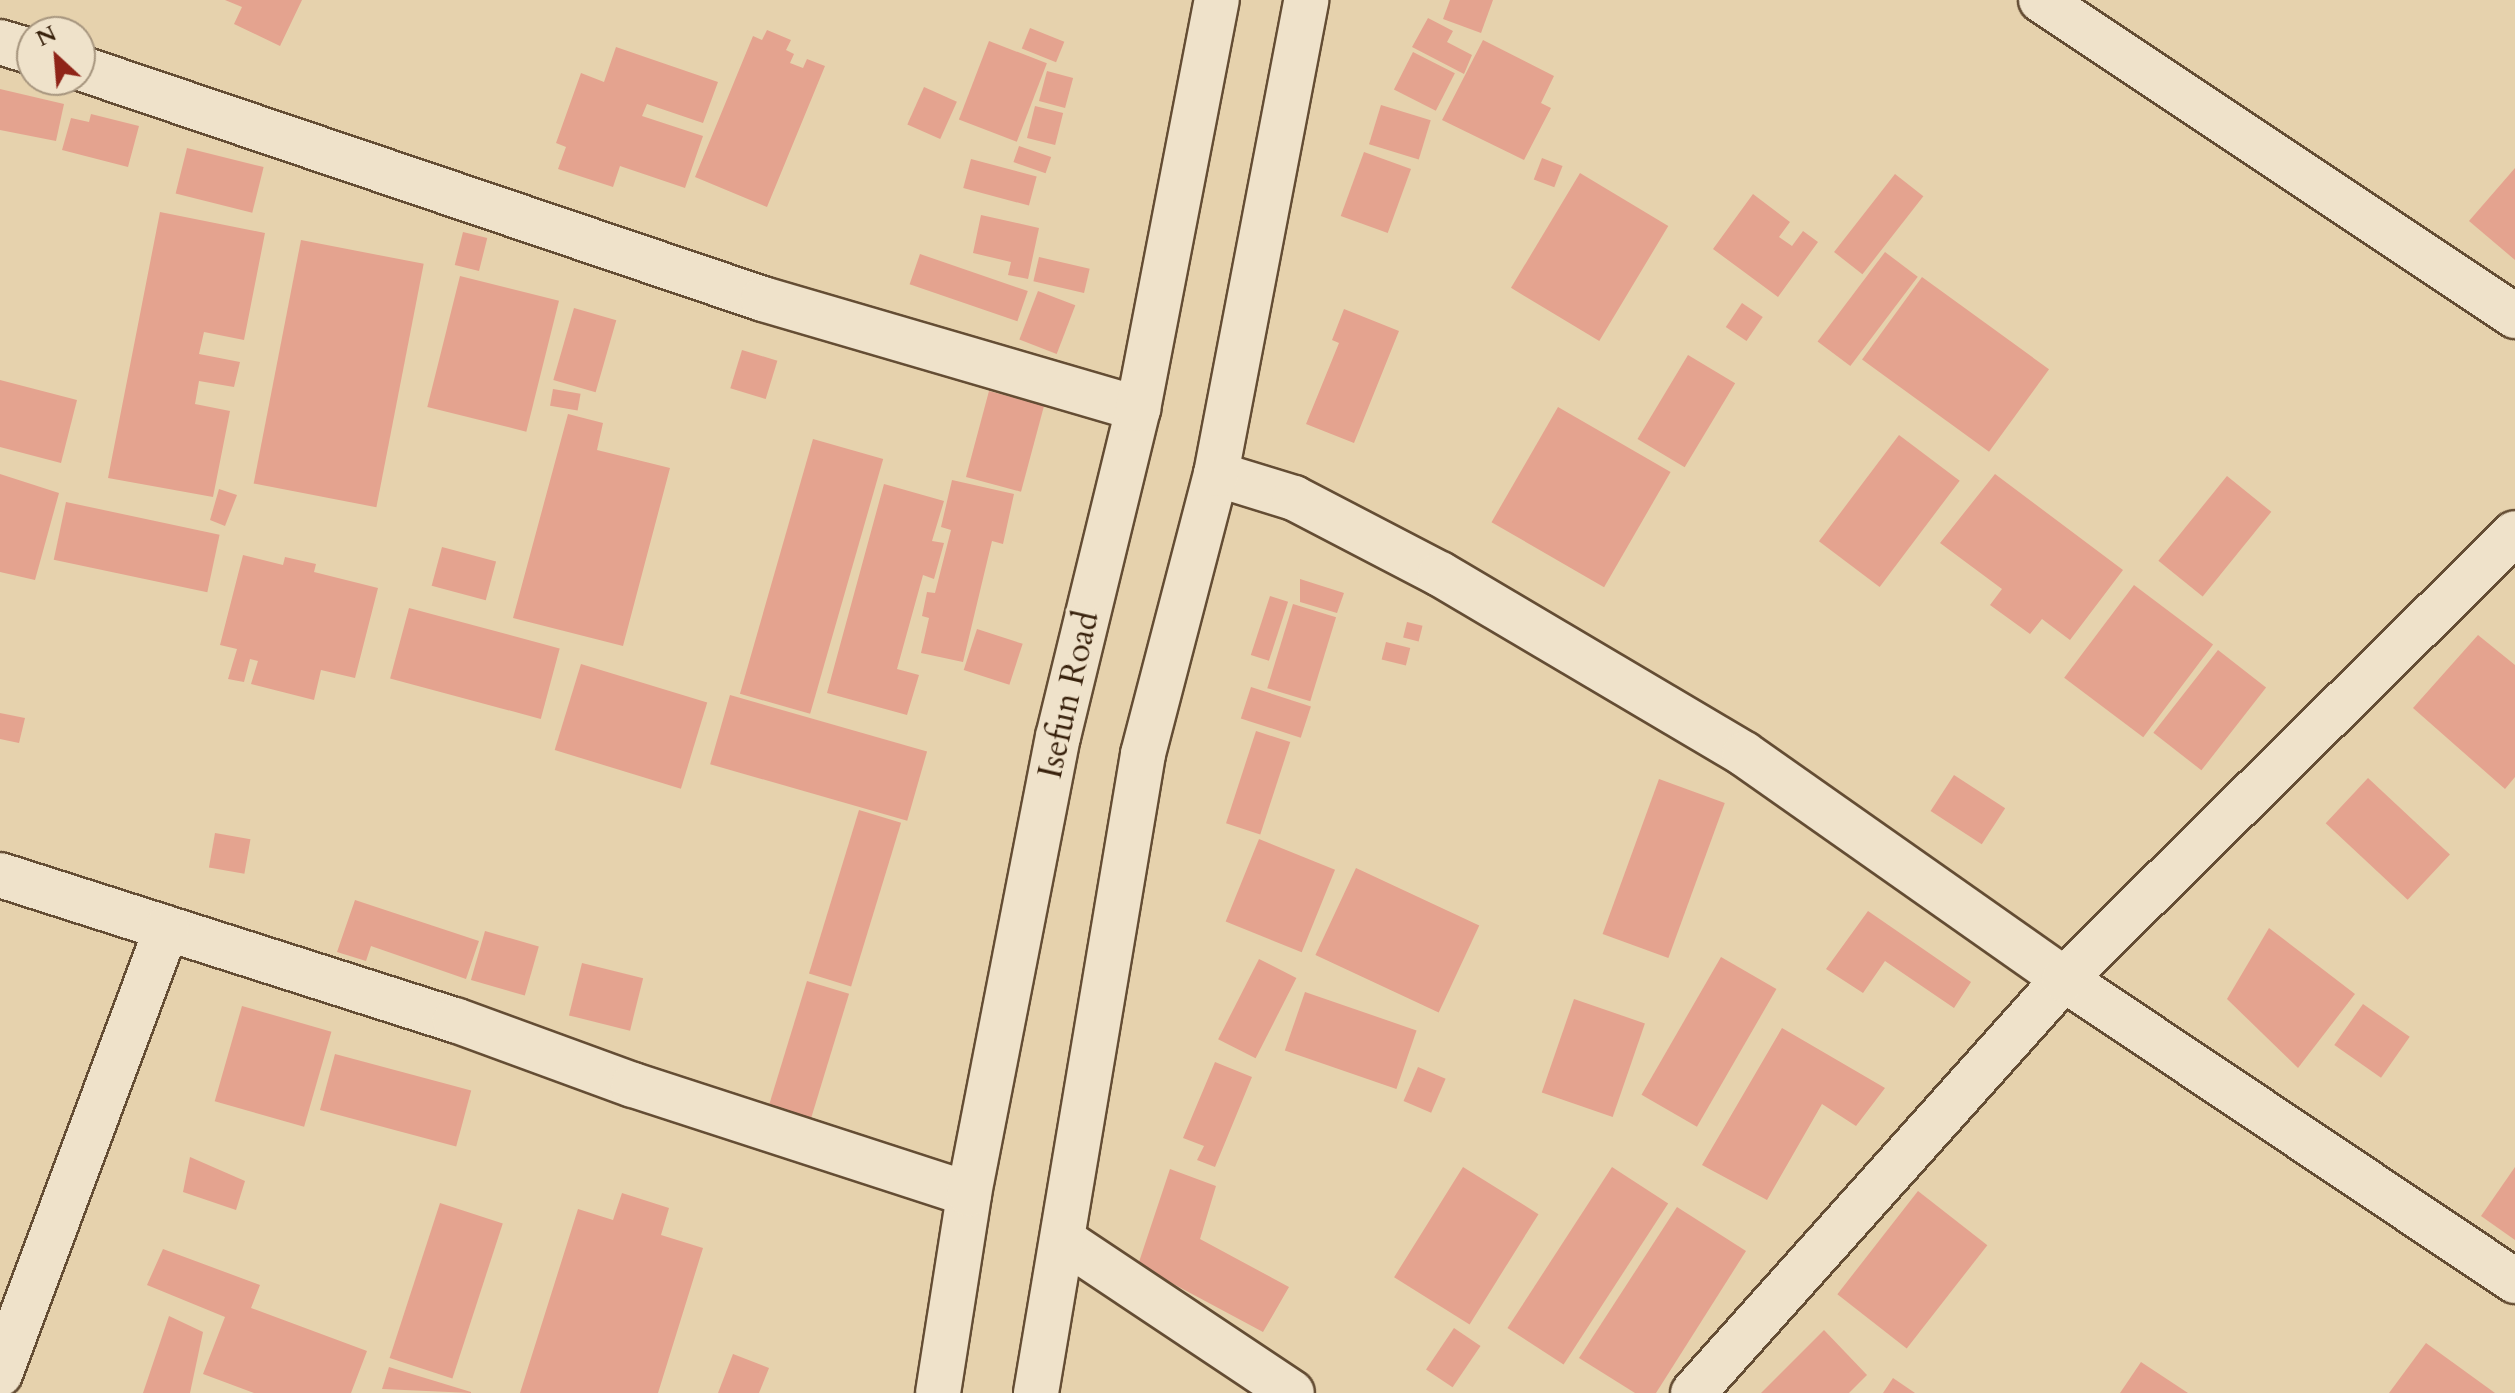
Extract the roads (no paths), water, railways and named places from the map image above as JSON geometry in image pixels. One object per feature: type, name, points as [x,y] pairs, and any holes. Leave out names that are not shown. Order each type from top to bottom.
[{"type":"street","name":"Isefun Road","points":[[938,1393],[969,1194],[1058,737],[1138,409],[1217,0]]},
{"type":"street","points":[[1036,1393],[1143,754],[1216,474],[1306,0]]},
{"type":"street","points":[[2041,0],[2515,316]]},
{"type":"street","points":[[96,73],[763,299],[1138,409]]},
{"type":"street","points":[[1216,474],[1294,498],[1574,650],[1744,754],[2064,979],[2515,1281]]},
{"type":"street","points":[[1693,1393],[2064,979],[2515,533]]},
{"type":"street","points":[[0,875],[969,1194]]},
{"type":"street","points":[[0,1374],[167,928]]},
{"type":"street","points":[[1063,1240],[1292,1393]]}]
